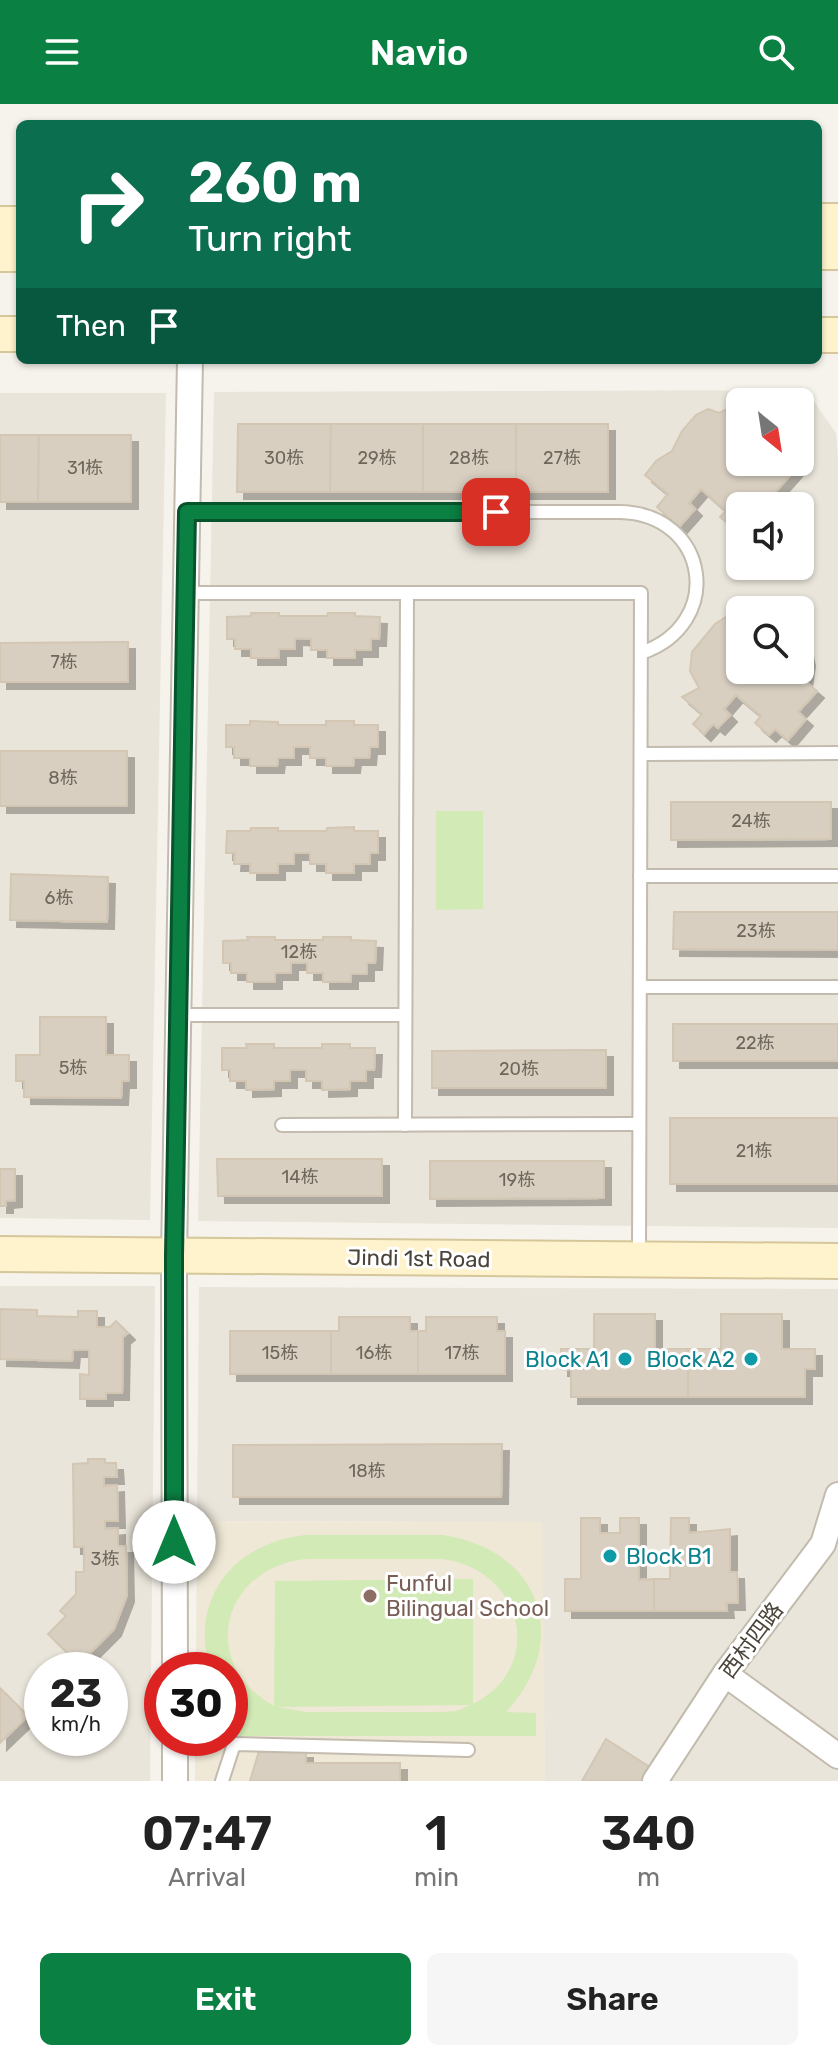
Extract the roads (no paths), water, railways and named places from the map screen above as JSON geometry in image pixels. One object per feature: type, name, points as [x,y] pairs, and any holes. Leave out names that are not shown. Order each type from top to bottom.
[{"type":"street","points":[[175,1652],[174,1256],[190,364]]},
{"type":"street","name":"Jindi 1st Road","points":[[0,1254],[838,1261]]},
{"type":"street","name":"西村四路","points":[[655,1781],[725,1674],[823,1544],[838,1495]]},
{"type":"street","points":[[725,1674],[838,1756]]},
{"type":"street","points":[[175,1756],[175,1781]]},
{"type":"lane","points":[[187,512],[620,512],[649,515],[675,530],[684,542],[692,555],[697,585],[695,601],[680,628],[669,639],[641,653]]},
{"type":"lane","points":[[185,593],[641,593],[639,1260]]},
{"type":"lane","points":[[405,1125],[407,593]]},
{"type":"lane","points":[[641,754],[838,753]]},
{"type":"lane","points":[[640,876],[838,876]]},
{"type":"lane","points":[[640,987],[838,987]]},
{"type":"lane","points":[[178,1015],[405,1015]]},
{"type":"lane","points":[[282,1125],[639,1124]]},
{"type":"lane","points":[[222,1781],[234,1744],[468,1750]]},
{"type":"place","name":"Block A1","points":[[625,1359]]},
{"type":"place","name":"Block A2","points":[[751,1359]]},
{"type":"place","name":"Block B1","points":[[610,1556]]},
{"type":"place","name":"Funful Bilingual School","points":[[370,1596]]}]
